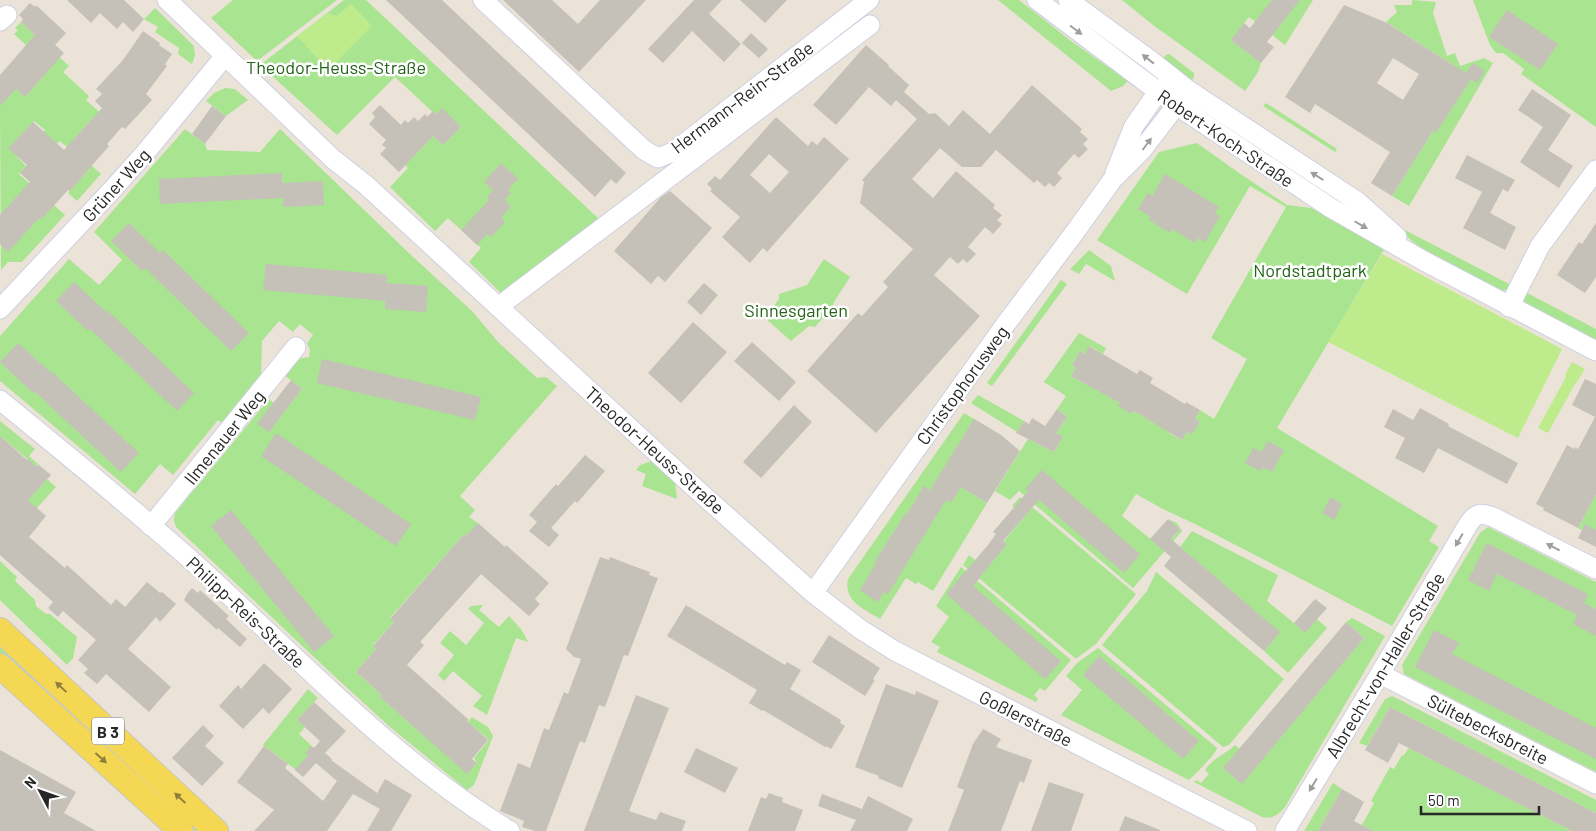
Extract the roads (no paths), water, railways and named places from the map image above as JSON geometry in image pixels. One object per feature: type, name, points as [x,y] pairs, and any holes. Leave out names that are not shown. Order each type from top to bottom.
[{"type":"main road","name":"B 3","points":[[0,630],[216,831]]},
{"type":"main road","name":"B 3","points":[[0,666],[181,831]]},
{"type":"street","name":"Theodor-Heuss-Straße","points":[[167,0],[333,158],[366,185],[813,593]]},
{"type":"street","name":"Hermann-Rein-Straße","points":[[483,0],[644,150],[658,158],[674,152],[862,5]]},
{"type":"street","name":"Robert-Koch-Straße","points":[[1037,0],[1158,92],[1179,92]]},
{"type":"street","name":"Robert-Koch-Straße","points":[[1068,0],[1150,60],[1179,92],[1331,208],[1424,261],[1596,352]]},
{"type":"street","points":[[498,307],[870,25]]},
{"type":"street","name":"Grüner Weg","points":[[0,309],[6,289],[122,178],[225,56]]},
{"type":"street","name":"Christophorusweg","points":[[1113,178],[1134,126],[1158,92]]},
{"type":"street","name":"Christophorusweg","points":[[813,593],[1113,178],[1142,150],[1179,92]]},
{"type":"street","points":[[1509,307],[1540,246],[1596,170]]},
{"type":"street","name":"Ilmenauer Weg","points":[[151,526],[296,347]]},
{"type":"street","name":"Philipp-Reis-Straße","points":[[0,400],[202,570],[376,731],[443,786],[510,831]]},
{"type":"street","name":"Albrecht-von-Haller-Straße","points":[[1285,831],[1475,515],[1483,514],[1493,517],[1596,569]]},
{"type":"street","name":"Goßlerstraße","points":[[813,593],[860,629],[895,651],[1247,831]]},
{"type":"street","name":"Sültebecksbreite","points":[[1380,674],[1596,784]]},
{"type":"park label","name":"Nordstadtpark","points":[[1310,270]]},
{"type":"park label","name":"Sinnesgarten","points":[[796,310]]}]
